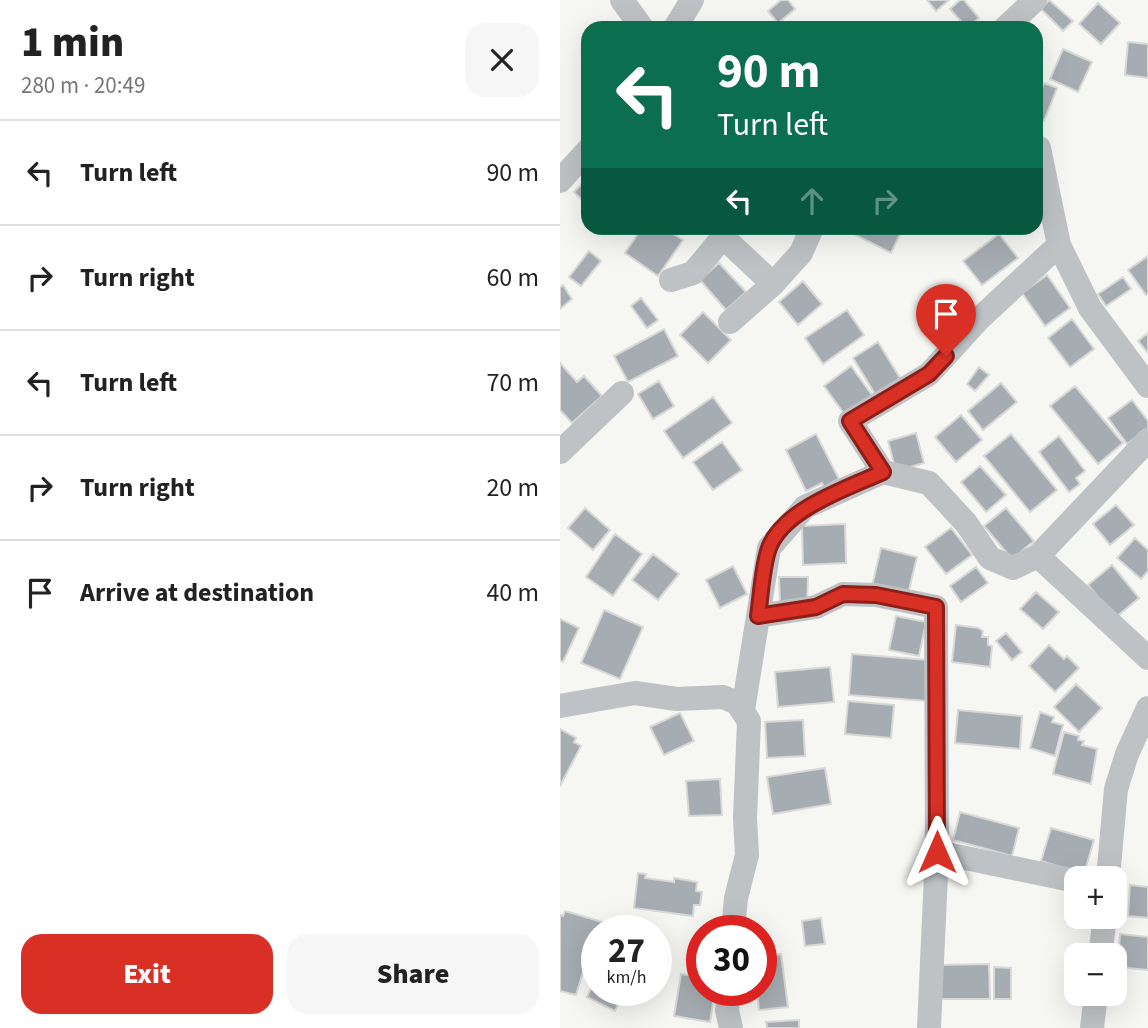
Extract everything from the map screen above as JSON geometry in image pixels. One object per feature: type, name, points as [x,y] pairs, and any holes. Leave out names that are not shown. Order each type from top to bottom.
[{"type":"street","points":[[622,0],[637,21]]},
{"type":"street","points":[[679,21],[692,0]]},
{"type":"street","points":[[1012,21],[1035,0]]},
{"type":"street","points":[[560,181],[581,158]]},
{"type":"street","points":[[1043,167],[1059,245],[1090,308],[1148,386]]},
{"type":"street","points":[[671,280],[693,273],[717,235]]},
{"type":"street","points":[[722,235],[773,284]]},
{"type":"street","points":[[730,322],[773,284],[801,253],[809,235]]},
{"type":"street","points":[[883,472],[850,421],[929,374],[979,319],[1059,245]]},
{"type":"street","points":[[560,452],[622,393]]},
{"type":"street","points":[[743,710],[769,548],[805,507],[883,472],[929,483],[966,523],[990,558],[1013,568],[1038,556],[1148,440]]},
{"type":"street","points":[[1038,556],[1148,658]]},
{"type":"street","points":[[758,616],[816,607],[843,594],[876,595],[936,607],[937,852],[929,1028]]},
{"type":"street","points":[[560,706],[635,693],[677,699],[723,697],[737,703],[743,710],[749,721],[745,818],[747,855],[734,915]]},
{"type":"street","points":[[1109,866],[1116,789],[1148,708]]},
{"type":"street","points":[[937,852],[1064,878]]},
{"type":"street","points":[[727,1006],[731,1028]]},
{"type":"street","points":[[1092,1028],[1095,1006]]},
{"type":"building","points":[[781,0],[788,0],[795,9],[780,21],[776,21],[768,11]]},
{"type":"building","points":[[927,0],[949,0],[936,11]]},
{"type":"building","points":[[960,0],[964,0],[979,18],[975,21],[961,21],[950,9]]},
{"type":"building","points":[[1049,0],[1073,21],[1063,31],[1041,9]]},
{"type":"building","points":[[1098,3],[1120,23],[1101,44],[1079,24]]},
{"type":"building","points":[[1128,42],[1148,44],[1148,78],[1125,75]]},
{"type":"building","points":[[1063,49],[1092,62],[1078,92],[1050,79]]},
{"type":"building","points":[[1044,83],[1057,88],[1044,121],[1043,121]]},
{"type":"building","points":[[581,184],[581,199],[574,192]]},
{"type":"building","points":[[637,235],[675,235],[683,240],[658,276],[625,253]]},
{"type":"building","points":[[856,235],[900,235],[891,253]]},
{"type":"building","points":[[998,235],[1018,258],[982,285],[963,261]]},
{"type":"building","points":[[589,251],[601,261],[581,286],[569,277]]},
{"type":"building","points":[[1148,256],[1148,294],[1146,295],[1128,270]]},
{"type":"building","points":[[719,263],[746,292],[726,310],[700,280]]},
{"type":"building","points":[[1047,275],[1070,308],[1045,326],[1022,293]]},
{"type":"building","points":[[1123,277],[1131,289],[1106,306],[1098,294]]},
{"type":"building","points":[[803,281],[822,304],[798,325],[779,302]]},
{"type":"building","points":[[563,285],[572,299],[560,309],[560,288]]},
{"type":"building","points":[[641,298],[658,320],[647,328],[631,306]]},
{"type":"building","points":[[847,310],[864,335],[823,364],[805,338]]},
{"type":"building","points":[[703,312],[731,340],[708,363],[680,335]]},
{"type":"building","points":[[1072,319],[1094,349],[1070,367],[1048,338]]},
{"type":"building","points":[[664,329],[678,356],[628,382],[614,356]]},
{"type":"building","points":[[1148,333],[1148,353],[1138,341]]},
{"type":"building","points":[[878,342],[900,378],[875,394],[853,358]]},
{"type":"building","points":[[560,363],[577,382],[584,376],[602,396],[572,423],[560,410]]},
{"type":"building","points":[[851,366],[872,395],[845,415],[824,386]]},
{"type":"building","points":[[979,367],[989,375],[975,391],[967,384]]},
{"type":"building","points":[[659,381],[674,406],[653,419],[638,394]]},
{"type":"building","points":[[1001,383],[1017,402],[983,430],[968,411]]},
{"type":"building","points":[[1075,386],[1123,443],[1098,464],[1050,406]]},
{"type":"building","points":[[713,397],[732,423],[683,458],[664,431]]},
{"type":"building","points":[[1132,400],[1148,421],[1148,428],[1127,444],[1108,418]]},
{"type":"building","points":[[961,415],[982,440],[956,462],[935,437]]},
{"type":"building","points":[[916,433],[924,463],[896,471],[888,441]]},
{"type":"building","points":[[816,434],[839,479],[824,487],[822,483],[806,491],[786,450]]},
{"type":"building","points":[[1011,434],[1057,490],[1030,512],[984,456]]},
{"type":"building","points":[[1059,436],[1085,471],[1076,478],[1080,484],[1069,492],[1039,452]]},
{"type":"building","points":[[722,442],[742,470],[713,490],[693,462]]},
{"type":"building","points":[[980,466],[1006,495],[986,512],[961,482]]},
{"type":"building","points":[[1116,505],[1134,525],[1110,545],[1093,524]]},
{"type":"building","points":[[585,508],[610,530],[593,550],[568,528]]},
{"type":"building","points":[[1006,508],[1034,541],[1012,559],[984,526]]},
{"type":"building","points":[[845,524],[846,563],[803,565],[802,526]]},
{"type":"building","points":[[951,528],[972,555],[946,574],[925,547]]},
{"type":"building","points":[[615,534],[642,554],[613,596],[586,577]]},
{"type":"building","points":[[1135,538],[1148,550],[1148,571],[1141,579],[1117,558]]},
{"type":"building","points":[[881,548],[917,557],[908,594],[872,586]]},
{"type":"building","points":[[653,554],[679,574],[658,600],[632,580]]},
{"type":"building","points":[[1112,565],[1139,598],[1115,618],[1088,585]]},
{"type":"building","points":[[733,566],[747,594],[720,608],[706,580]]},
{"type":"building","points":[[976,567],[988,583],[961,602],[950,586]]},
{"type":"building","points":[[779,577],[808,577],[807,605],[780,603]]},
{"type":"building","points":[[1036,592],[1059,612],[1043,629],[1020,609]]},
{"type":"building","points":[[604,610],[643,627],[620,679],[581,663]]},
{"type":"building","points":[[896,616],[926,622],[919,656],[889,650]]},
{"type":"building","points":[[560,619],[579,628],[563,662],[560,660]]},
{"type":"building","points":[[956,625],[978,628],[983,631],[982,637],[988,637],[988,645],[992,646],[990,667],[952,662]]},
{"type":"building","points":[[1006,633],[1022,652],[1012,660],[996,641]]},
{"type":"building","points":[[1049,645],[1064,659],[1067,656],[1079,668],[1055,692],[1029,666]]},
{"type":"building","points":[[852,654],[929,660],[926,701],[849,695]]},
{"type":"building","points":[[830,667],[834,702],[778,707],[775,672]]},
{"type":"building","points":[[1076,684],[1102,708],[1079,732],[1054,707]]},
{"type":"building","points":[[848,701],[894,705],[891,738],[845,734]]},
{"type":"building","points":[[958,710],[1022,716],[1020,749],[955,743]]},
{"type":"building","points":[[1040,712],[1054,717],[1052,722],[1063,725],[1055,756],[1030,748]]},
{"type":"building","points":[[680,713],[694,741],[664,755],[650,727]]},
{"type":"building","points":[[803,720],[805,756],[767,758],[765,722]]},
{"type":"building","points":[[560,729],[576,738],[574,742],[581,746],[560,786]]},
{"type":"building","points":[[1064,732],[1079,736],[1078,740],[1084,741],[1082,745],[1097,749],[1091,784],[1053,774]]},
{"type":"building","points":[[825,768],[831,804],[773,814],[767,777]]},
{"type":"building","points":[[720,779],[722,815],[689,816],[686,781]]},
{"type":"building","points":[[960,812],[1019,828],[1012,856],[953,840]]},
{"type":"building","points":[[1051,828],[1094,840],[1086,866],[1064,868],[1041,861]]},
{"type":"building","points":[[638,873],[646,874],[645,878],[674,882],[674,878],[697,882],[696,891],[702,892],[700,905],[694,905],[693,915],[634,908]]},
{"type":"building","points":[[1130,885],[1148,887],[1148,918],[1128,916]]},
{"type":"building","points":[[565,911],[581,916],[581,978],[576,995],[560,991],[560,915],[563,916]]},
{"type":"building","points":[[821,918],[825,944],[805,946],[802,921]]},
{"type":"building","points":[[1120,934],[1148,937],[1148,970],[1127,968],[1127,943],[1119,943]]},
{"type":"building","points":[[781,954],[788,1007],[759,1010],[759,1006],[777,1006],[777,955]]},
{"type":"building","points":[[989,964],[990,999],[941,999],[941,965]]},
{"type":"building","points":[[994,967],[1011,968],[1011,999],[994,999]]},
{"type":"building","points":[[681,974],[686,975],[686,1006],[712,1006],[710,1022],[674,1016]]},
{"type":"building","points":[[605,1006],[617,1006],[615,1011]]},
{"type":"building","points":[[799,1020],[799,1028],[767,1028],[766,1022]]},
{"type":"route","points":[[937,852],[936,607],[876,595],[843,594],[816,607],[785,614],[758,616],[769,548],[785,527],[805,507],[883,472],[850,421],[929,374],[946,356]]}]
